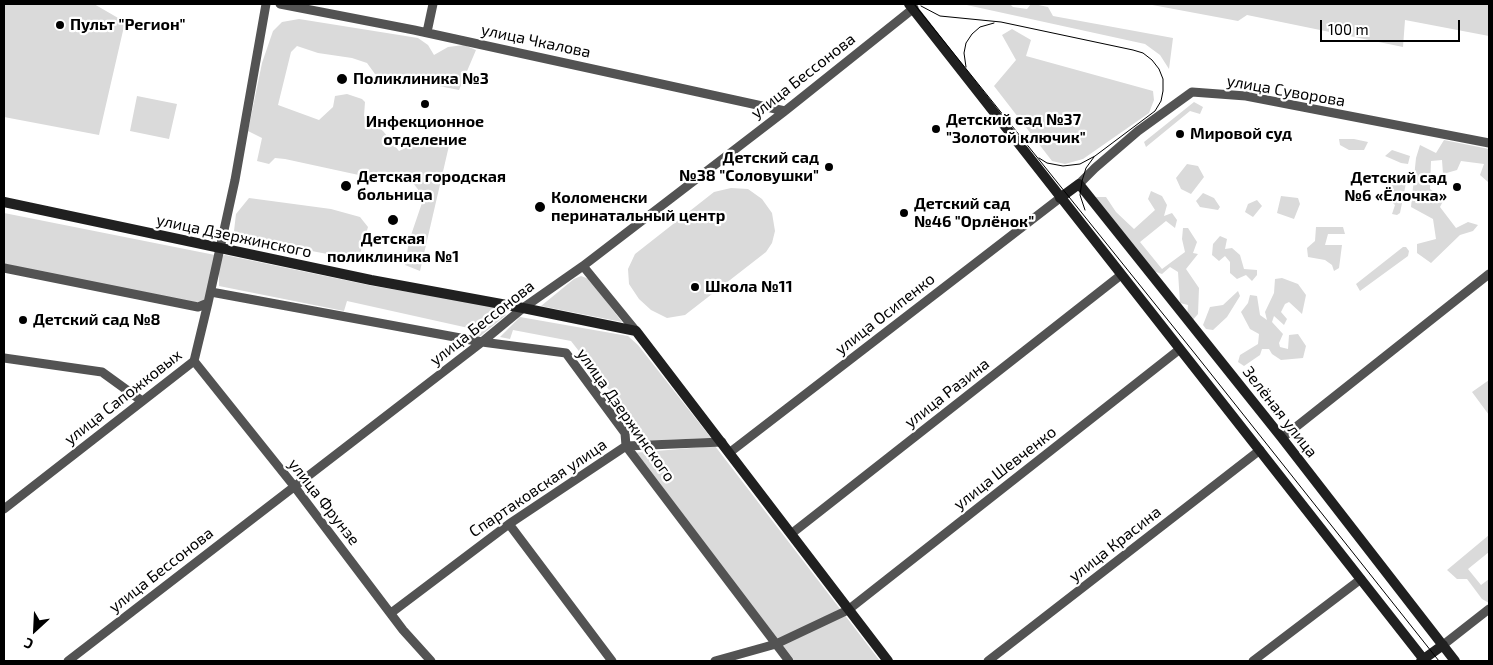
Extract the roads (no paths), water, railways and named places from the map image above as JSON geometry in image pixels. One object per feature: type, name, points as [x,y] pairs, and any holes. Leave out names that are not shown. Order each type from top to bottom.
[{"type":"street","name":"улица Сапожковых","points":[[4,509],[194,361],[235,180],[266,4]]},
{"type":"street","name":"улица Чкалова","points":[[280,4],[426,32],[785,111]]},
{"type":"street","points":[[426,32],[433,4]]},
{"type":"street","points":[[912,6],[1423,661],[1489,609]]},
{"type":"street","name":"улица Бессонова","points":[[68,661],[482,342],[523,308],[583,266],[785,111],[912,6]]},
{"type":"street","name":"улица Суворова","points":[[1079,184],[1138,132],[1192,92],[1246,96],[1489,143]]},
{"type":"street","points":[[1060,198],[1079,184]]},
{"type":"street","name":"Зелёная улица","points":[[1079,184],[1282,438],[1455,661]]},
{"type":"street","name":"улица Осипенко","points":[[729,453],[1060,198]]},
{"type":"street","name":"улица Дзержинского","points":[[4,202],[220,249],[636,332]]},
{"type":"street","points":[[583,266],[722,442],[888,661]]},
{"type":"street","points":[[4,268],[198,307],[208,302]]},
{"type":"street","points":[[1282,438],[1489,274]]},
{"type":"street","name":"улица Разина","points":[[791,534],[1121,275]]},
{"type":"street","name":"улица Дзержинского","points":[[211,292],[482,342],[566,353],[625,433],[626,446],[790,661]]},
{"type":"street","name":"улица Шевченко","points":[[848,610],[1180,349]]},
{"type":"street","points":[[4,358],[102,372],[142,401]]},
{"type":"street","name":"улица Фрунзе","points":[[194,361],[294,486],[390,613],[431,661]]},
{"type":"street","name":"Спартаковская улица","points":[[390,613],[509,524],[626,446],[722,442]]},
{"type":"street","name":"улица Красина","points":[[988,661],[1260,450]]},
{"type":"street","points":[[509,524],[612,661]]},
{"type":"street","points":[[1253,661],[1360,579]]},
{"type":"street","points":[[715,661],[776,644],[848,610]]},
{"type":"tram line","points":[[914,4],[1439,661]]},
{"type":"tram line","points":[[921,6],[940,16],[1001,22],[1133,50],[1143,53],[1159,69],[1163,79],[1163,91],[1161,101],[1155,111],[1095,156],[1080,164],[1063,166],[1047,163],[1039,158]]},
{"type":"tram line","points":[[966,67],[964,53],[966,43],[980,27],[994,23]]},
{"type":"tram line","points":[[1085,210],[1080,195],[1082,181],[1086,168],[1094,157]]},
{"type":"place","name":"Пульт \"Регион\"","points":[[60,25]]},
{"type":"place","name":"Поликлиника №3","points":[[342,79]]},
{"type":"place","name":"Инфекционное отделение","points":[[425,104]]},
{"type":"place","name":"Детский сад №37 \"Золотой ключик\"","points":[[936,129]]},
{"type":"place","name":"Мировой суд","points":[[1180,134]]},
{"type":"place","name":"Детский сад №38 \"Соловушки\"","points":[[829,167]]},
{"type":"place","name":"Детская городская больница","points":[[346,186]]},
{"type":"place","name":"Детский сад №6 «Ёлочка»","points":[[1457,187]]},
{"type":"place","name":"Коломенски перинатальный центр","points":[[540,207]]},
{"type":"place","name":"Детский сад №46 \"Орлёнок\"","points":[[904,213]]},
{"type":"place","name":"Детская поликлиника №1","points":[[393,220]]},
{"type":"place","name":"Школа №11","points":[[695,287]]},
{"type":"place","name":"Детский сад №8","points":[[23,320]]}]
